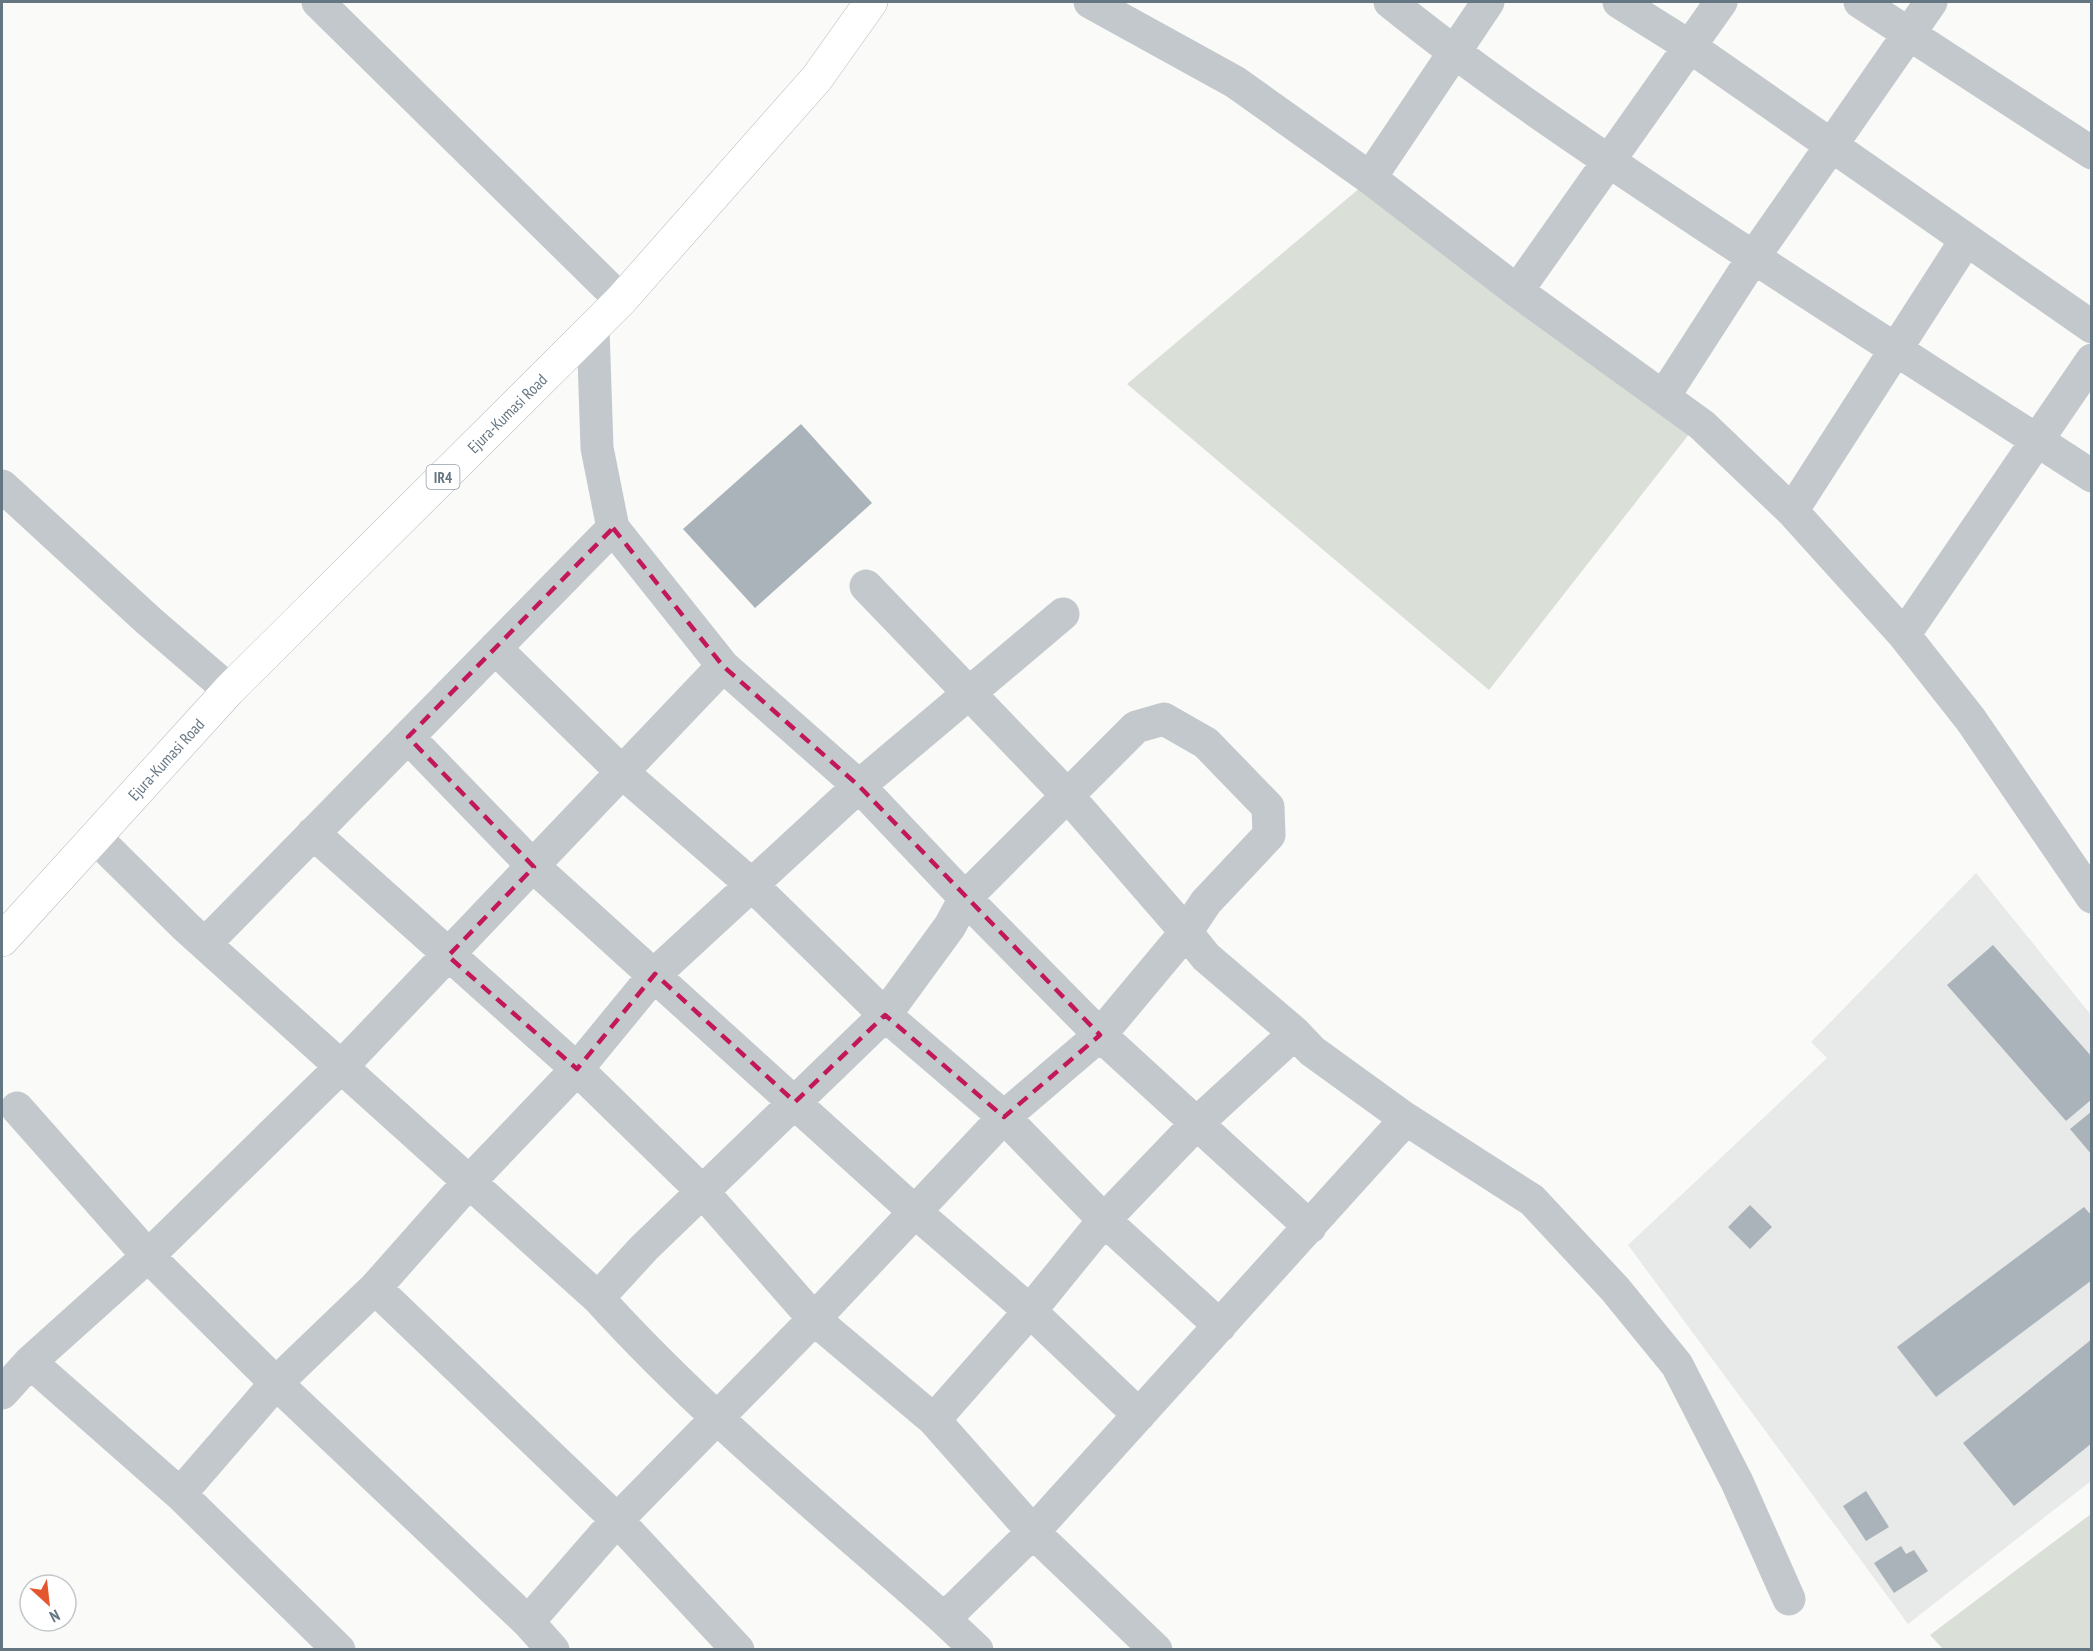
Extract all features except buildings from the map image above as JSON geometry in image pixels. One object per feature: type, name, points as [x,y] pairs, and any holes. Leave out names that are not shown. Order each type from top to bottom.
[{"type":"main road","name":"Ejura-Kumasi Road","points":[[2,940],[229,690],[621,300],[817,78],[871,2]]},
{"type":"street","points":[[318,2],[621,300]]},
{"type":"street","points":[[1090,2],[1235,81],[1370,178],[1516,291],[1702,425],[1792,511],[1904,635],[1971,720],[2091,897]]},
{"type":"street","points":[[1390,2],[1453,52],[1607,160],[1753,258],[2091,476]]},
{"type":"street","points":[[1370,178],[1488,2]]},
{"type":"street","points":[[1619,2],[1689,46],[2091,327]]},
{"type":"street","points":[[1516,291],[1721,2]]},
{"type":"street","points":[[1860,2],[1907,35],[2091,153]]},
{"type":"street","points":[[1664,396],[1753,258],[1931,2]]},
{"type":"street","points":[[1792,511],[1898,350],[1966,240]]},
{"type":"street","points":[[593,328],[597,448],[613,528],[723,666],[859,786],[1100,1035],[1310,1227]]},
{"type":"street","points":[[1904,635],[2091,360]]},
{"type":"street","points":[[2,486],[149,621],[229,690]]},
{"type":"street","points":[[206,944],[613,528]]},
{"type":"street","points":[[866,586],[1068,795],[1206,957],[1312,1050],[1406,1119],[1532,1200],[1615,1289],[1677,1365],[1737,1482],[1789,1599]]},
{"type":"street","points":[[180,1494],[276,1383],[375,1288],[468,1183],[577,1069],[655,974],[859,786],[1062,614]]},
{"type":"street","points":[[495,648],[622,773],[752,885],[885,1015],[1004,1117],[1104,1220],[1220,1326]]},
{"type":"street","points":[[2,1393],[30,1362],[148,1256],[340,1067],[534,867],[723,666]]},
{"type":"street","points":[[528,1622],[617,1520],[814,1319],[1004,1117],[1100,1035],[1186,932],[1206,902],[1269,835],[1268,807],[1206,743],[1164,719],[1136,727],[965,898],[950,926],[885,1015],[644,1248],[598,1298]]},
{"type":"street","points":[[408,737],[534,867],[655,974],[914,1211],[1030,1311],[1140,1415]]},
{"type":"street","points":[[314,833],[448,956],[577,1069],[702,1191],[814,1319],[934,1420],[1033,1532],[1156,1650]]},
{"type":"street","points":[[95,837],[206,944],[340,1067],[598,1298],[643,1348],[718,1418],[977,1650]]},
{"type":"street","points":[[934,1420],[1030,1311],[1104,1220],[1197,1123],[1295,1033]]},
{"type":"street","points":[[17,1108],[148,1256],[276,1383],[528,1622],[553,1650]]},
{"type":"street","points":[[944,1619],[1033,1532],[1406,1119]]},
{"type":"street","points":[[375,1288],[617,1520],[738,1650]]},
{"type":"street","points":[[30,1362],[180,1494],[339,1650]]},
{"type":"highlighted area","points":[[613,528],[723,666],[859,786],[1100,1035],[1004,1117],[885,1015],[795,1102],[655,974],[577,1069],[448,956],[534,867],[408,737]]},
{"type":"shaded area","points":[[1367,182],[1693,429],[1489,690],[1127,384]]},
{"type":"shaded area","points":[[1976,873],[2091,1015],[2091,1481],[1908,1624],[1628,1245],[1827,1058],[1811,1042]]},
{"type":"shaded area","points":[[2091,1514],[2091,1649],[1943,1649],[1930,1635]]}]
